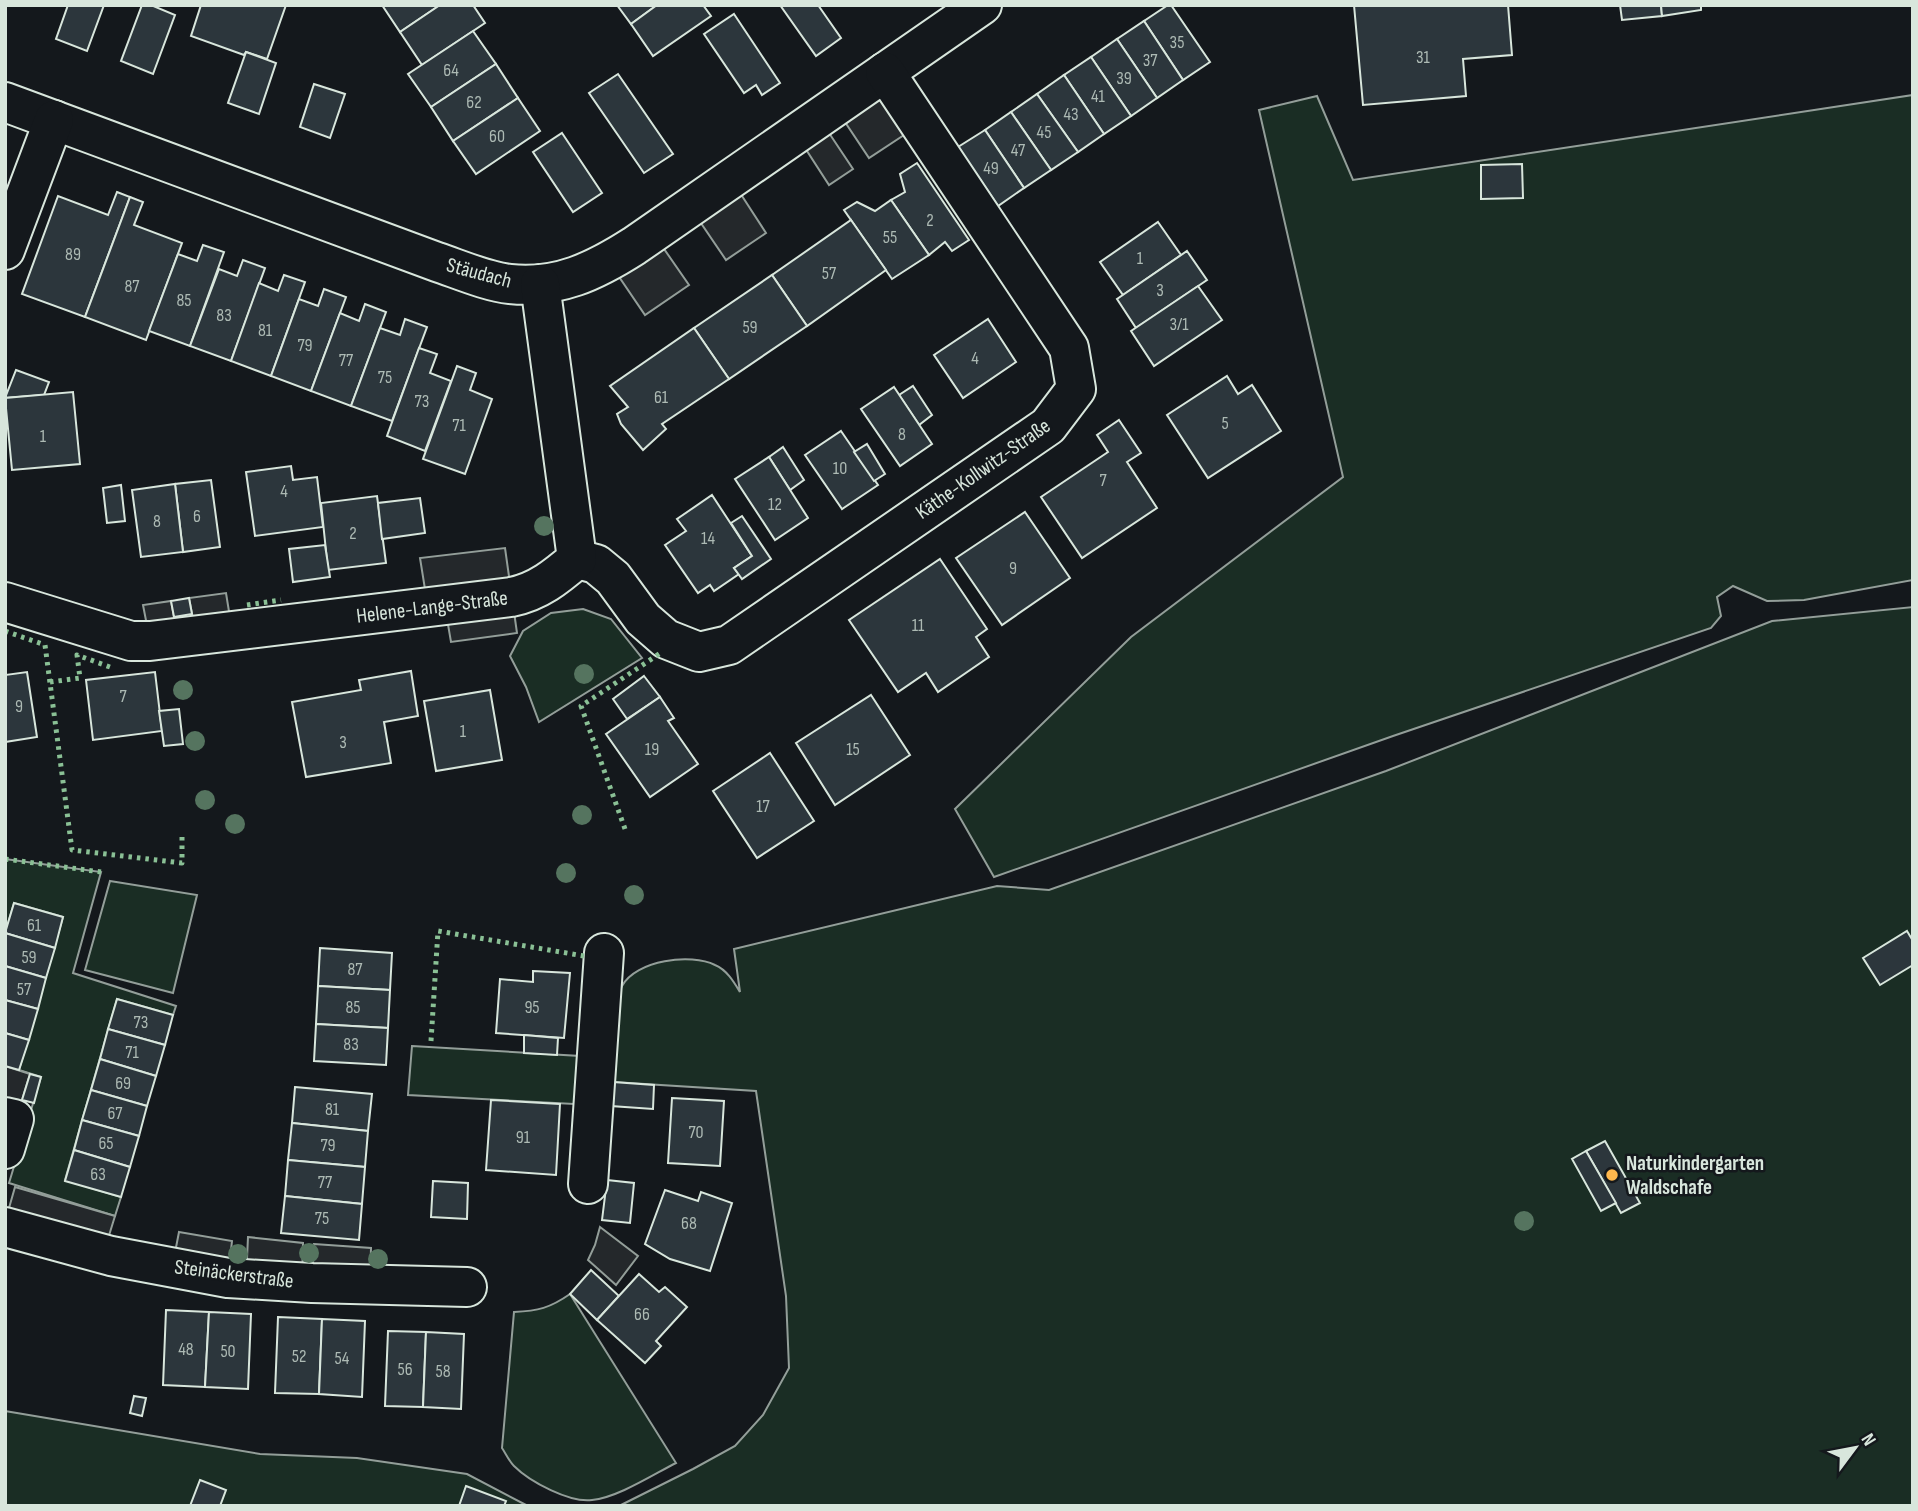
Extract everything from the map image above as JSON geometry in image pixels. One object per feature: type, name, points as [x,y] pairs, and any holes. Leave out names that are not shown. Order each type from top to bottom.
[{"type":"street","name":"Stäudach","points":[[5,102],[437,262],[509,284],[540,284],[582,275],[609,262],[982,5]]},
{"type":"street","name":"Käthe-Kollwitz-Straße","points":[[577,559],[596,564],[613,578],[643,619],[666,639],[699,652],[729,645],[1048,426],[1076,389],[1069,348],[885,72]]},
{"type":"street","points":[[5,250],[54,120]]},
{"type":"street","points":[[540,284],[577,559]]},
{"type":"street","name":"Helene-Lange-Straße","points":[[5,602],[131,641],[150,641],[511,597],[547,584],[577,559]]},
{"type":"street","points":[[588,1184],[604,953]]},
{"type":"street","points":[[5,1116],[14,1119],[5,1149]]},
{"type":"street","name":"Steinäckerstraße","points":[[5,1227],[111,1256],[228,1278],[467,1287]]},
{"type":"green space","points":[[1913,95],[1913,580],[1804,600],[1767,601],[1733,586],[1717,597],[1721,616],[1711,628],[1393,736],[994,877],[955,809],[1131,637],[1343,477],[1259,110],[1317,96],[1353,180]]},
{"type":"green space","points":[[1913,607],[1913,1506],[619,1506],[735,1446],[763,1415],[789,1368],[786,1296],[756,1091],[613,1082],[614,1020],[618,996],[629,977],[639,970],[665,961],[705,961],[723,970],[740,992],[734,949],[997,886],[1049,890],[1386,771],[1772,621]]},
{"type":"green space","points":[[583,609],[611,619],[642,658],[539,722],[526,687],[510,656],[523,631],[551,613]]},
{"type":"green space","points":[[5,859],[101,872],[73,973],[176,1006],[173,1015],[117,999],[65,1180],[121,1197],[115,1216],[9,1183],[41,1077],[19,1070],[63,917],[14,903],[5,933]]},
{"type":"green space","points":[[110,881],[197,895],[173,993],[85,970]]},
{"type":"green space","points":[[412,1046],[597,1057],[593,1105],[408,1095]]},
{"type":"green space","points":[[570,1294],[676,1463],[624,1490],[592,1500],[562,1495],[540,1485],[514,1466],[502,1448],[514,1312],[544,1308]]},
{"type":"green space","points":[[5,1411],[260,1454],[357,1458],[467,1474],[528,1506],[5,1506]]},
{"type":"shaded area","points":[[870,83],[904,135],[869,158],[835,107]]},
{"type":"shaded area","points":[[819,118],[853,169],[829,185],[796,134]]},
{"type":"shaded area","points":[[731,179],[766,233],[726,260],[690,207]]},
{"type":"shaded area","points":[[653,233],[689,285],[645,315],[609,262]]},
{"type":"shaded area","points":[[505,548],[517,633],[451,642],[445,607],[428,608],[420,558]]},
{"type":"shaded area","points":[[226,593],[232,630],[196,635],[189,598]]},
{"type":"shaded area","points":[[171,601],[178,638],[150,641],[143,605]]},
{"type":"shaded area","points":[[5,1066],[30,1074],[14,1119],[5,1117]]},
{"type":"shaded area","points":[[15,1187],[115,1216],[103,1255],[5,1222]]},
{"type":"shaded area","points":[[600,1227],[638,1256],[616,1285],[588,1260]]},
{"type":"shaded area","points":[[179,1232],[232,1241],[228,1278],[172,1268]]},
{"type":"shaded area","points":[[248,1237],[303,1243],[302,1282],[246,1280]]},
{"type":"shaded area","points":[[314,1244],[371,1248],[370,1285],[312,1283]]},
{"type":"building","points":[[68,5],[104,5],[87,51],[56,39]]},
{"type":"building","points":[[142,5],[151,5],[175,15],[153,74],[121,61]]},
{"type":"building","points":[[201,5],[286,5],[267,59],[246,52],[244,55],[191,36]]},
{"type":"building","points":[[382,5],[440,5],[400,32]]},
{"type":"building","points":[[440,5],[473,5],[485,23],[422,65],[400,32]]},
{"type":"building","points":[[617,5],[657,5],[631,24]]},
{"type":"building","points":[[657,5],[703,5],[711,16],[653,56],[631,24]]},
{"type":"building","points":[[780,5],[818,5],[841,38],[816,56]]},
{"type":"building","points":[[1171,5],[1210,62],[1183,80],[1144,21]]},
{"type":"building","points":[[1354,5],[1508,5],[1512,55],[1463,59],[1466,96],[1363,105]]},
{"type":"building","points":[[1620,5],[1661,5],[1662,16],[1622,20]]},
{"type":"building","points":[[1661,5],[1701,5],[1701,10],[1662,16]]},
{"type":"building","points":[[734,14],[780,83],[762,95],[756,85],[744,93],[704,34]]},
{"type":"building","points":[[1144,21],[1183,80],[1157,98],[1117,39]]},
{"type":"building","points":[[473,31],[496,64],[431,107],[408,74]]},
{"type":"building","points":[[1117,39],[1157,98],[1131,116],[1091,57]]},
{"type":"building","points":[[246,52],[276,63],[259,114],[228,103]]},
{"type":"building","points":[[1091,57],[1131,116],[1104,134],[1064,75]]},
{"type":"building","points":[[496,64],[518,98],[453,141],[431,107]]},
{"type":"building","points":[[618,74],[673,154],[644,173],[589,93]]},
{"type":"building","points":[[1064,75],[1104,134],[1078,152],[1037,94]]},
{"type":"building","points":[[314,84],[345,94],[330,138],[300,127]]},
{"type":"building","points":[[1037,94],[1078,152],[1051,170],[1011,112]]},
{"type":"building","points":[[518,98],[540,131],[476,174],[453,141]]},
{"type":"building","points":[[1011,112],[1051,170],[1024,188],[985,130]]},
{"type":"building","points":[[985,130],[1024,188],[998,206],[958,147]]},
{"type":"building","points":[[562,133],[602,193],[573,212],[533,152]]},
{"type":"building","points":[[917,163],[969,240],[952,251],[945,242],[929,255],[891,200],[905,192],[900,174]]},
{"type":"building","points":[[1522,164],[1523,198],[1481,199],[1481,165]]},
{"type":"building","points":[[117,192],[130,197],[85,317],[22,294],[58,196],[108,215]]},
{"type":"building","points":[[130,197],[143,202],[134,225],[182,243],[146,340],[85,317]]},
{"type":"building","points":[[891,200],[929,255],[892,279],[844,210],[857,202],[875,211]]},
{"type":"building","points":[[851,220],[886,270],[807,326],[772,275]]},
{"type":"building","points":[[1158,222],[1181,255],[1123,295],[1100,262]]},
{"type":"building","points":[[203,245],[224,252],[190,346],[149,331],[178,254],[197,261]]},
{"type":"building","points":[[1187,251],[1207,280],[1136,328],[1117,299]]},
{"type":"building","points":[[243,260],[265,268],[231,361],[190,346],[219,269],[237,276]]},
{"type":"building","points":[[284,275],[305,282],[271,376],[231,361],[259,283],[278,291]]},
{"type":"building","points":[[772,275],[807,326],[729,379],[694,328]]},
{"type":"building","points":[[1198,286],[1222,320],[1154,366],[1131,331]]},
{"type":"building","points":[[324,289],[346,297],[311,391],[271,376],[299,299],[318,306]]},
{"type":"building","points":[[365,304],[386,312],[351,406],[311,391],[340,313],[359,321]]},
{"type":"building","points":[[405,319],[427,327],[392,421],[351,406],[380,328],[400,335]]},
{"type":"building","points":[[988,319],[1016,362],[963,398],[934,355]]},
{"type":"building","points":[[694,328],[729,379],[662,424],[666,429],[643,450],[621,424],[617,414],[628,407],[610,386]]},
{"type":"building","points":[[419,348],[437,354],[430,373],[451,381],[425,451],[387,436]]},
{"type":"building","points":[[457,366],[476,373],[470,390],[492,399],[465,474],[423,459]]},
{"type":"building","points":[[16,370],[49,382],[44,395],[5,398]]},
{"type":"building","points":[[1227,376],[1238,394],[1252,385],[1281,431],[1208,478],[1167,415]]},
{"type":"building","points":[[913,386],[932,415],[919,425],[899,395]]},
{"type":"building","points":[[894,387],[932,444],[900,466],[861,409]]},
{"type":"building","points":[[73,392],[80,464],[12,470],[5,398]]},
{"type":"building","points":[[1119,420],[1141,453],[1127,462],[1157,508],[1082,558],[1041,497],[1108,452],[1097,435]]},
{"type":"building","points":[[841,431],[878,485],[842,509],[805,455]]},
{"type":"building","points":[[867,444],[885,474],[874,481],[854,452]]},
{"type":"building","points":[[783,447],[804,480],[790,490],[769,457]]},
{"type":"building","points":[[769,457],[808,518],[775,540],[735,479]]},
{"type":"building","points":[[291,466],[293,480],[317,477],[323,527],[255,536],[246,472]]},
{"type":"building","points":[[211,480],[220,547],[183,552],[175,484]]},
{"type":"building","points":[[175,484],[183,552],[141,557],[132,490]]},
{"type":"building","points":[[121,485],[125,521],[107,523],[103,488]]},
{"type":"building","points":[[712,495],[752,556],[734,568],[739,574],[714,591],[710,585],[698,593],[665,545],[686,531],[677,519]]},
{"type":"building","points":[[377,496],[386,563],[328,570],[321,503]]},
{"type":"building","points":[[420,498],[425,533],[382,539],[378,503]]},
{"type":"building","points":[[1025,512],[1070,578],[1002,625],[956,558]]},
{"type":"building","points":[[742,516],[771,559],[742,579],[734,568],[752,556],[731,523]]},
{"type":"building","points":[[325,545],[330,577],[293,582],[289,549]]},
{"type":"building","points":[[940,559],[987,629],[976,637],[989,657],[938,692],[926,673],[898,692],[849,620]]},
{"type":"building","points":[[189,598],[192,614],[174,617],[171,601]]},
{"type":"building","points":[[411,671],[418,716],[384,722],[391,763],[306,777],[292,702],[361,690],[359,680]]},
{"type":"building","points":[[27,672],[37,737],[5,742],[5,675]]},
{"type":"building","points":[[155,672],[162,731],[93,740],[86,680]]},
{"type":"building","points":[[644,676],[660,697],[627,719],[613,699]]},
{"type":"building","points":[[490,690],[502,760],[436,771],[424,701]]},
{"type":"building","points":[[871,695],[910,755],[835,805],[796,743]]},
{"type":"building","points":[[660,697],[674,718],[668,721],[698,764],[650,797],[606,734]]},
{"type":"building","points":[[179,709],[183,744],[164,746],[159,711]]},
{"type":"building","points":[[770,753],[814,821],[757,858],[713,791]]},
{"type":"building","points":[[14,903],[63,917],[55,948],[5,933]]},
{"type":"building","points":[[1907,931],[1913,941],[1913,965],[1880,985],[1863,958]]},
{"type":"building","points":[[5,933],[55,948],[46,978],[5,966]]},
{"type":"building","points":[[320,948],[392,953],[390,990],[318,986]]},
{"type":"building","points":[[5,966],[46,978],[38,1009],[5,1000]]},
{"type":"building","points":[[533,971],[570,973],[564,1038],[496,1033],[500,979],[533,982]]},
{"type":"building","points":[[318,986],[390,990],[388,1028],[316,1024]]},
{"type":"building","points":[[117,999],[173,1015],[165,1045],[108,1029]]},
{"type":"building","points":[[5,1000],[38,1009],[29,1040],[5,1033]]},
{"type":"building","points":[[316,1024],[388,1028],[386,1065],[314,1061]]},
{"type":"building","points":[[108,1029],[165,1045],[156,1076],[100,1059]]},
{"type":"building","points":[[5,1033],[29,1040],[19,1070],[5,1066]]},
{"type":"building","points":[[524,1035],[558,1038],[557,1055],[524,1053]]},
{"type":"building","points":[[100,1059],[156,1076],[147,1106],[91,1090]]},
{"type":"building","points":[[30,1074],[41,1077],[34,1103],[22,1100]]},
{"type":"building","points":[[613,1082],[654,1085],[653,1109],[611,1106]]},
{"type":"building","points":[[295,1087],[372,1094],[368,1131],[292,1123]]},
{"type":"building","points":[[91,1090],[147,1106],[139,1136],[82,1120]]},
{"type":"building","points":[[672,1098],[724,1101],[720,1166],[668,1163]]},
{"type":"building","points":[[491,1100],[560,1104],[556,1175],[486,1170]]},
{"type":"building","points":[[82,1120],[139,1136],[130,1167],[74,1150]]},
{"type":"building","points":[[292,1123],[368,1131],[365,1167],[288,1160]]},
{"type":"building","points":[[1605,1141],[1640,1203],[1621,1213],[1586,1151]]},
{"type":"building","points":[[74,1150],[130,1167],[121,1197],[65,1181]]},
{"type":"building","points":[[1586,1151],[1616,1203],[1601,1211],[1572,1159]]},
{"type":"building","points":[[288,1160],[365,1167],[362,1204],[285,1196]]},
{"type":"building","points":[[607,1180],[634,1183],[630,1223],[602,1220]]},
{"type":"building","points":[[433,1181],[468,1183],[467,1219],[431,1217]]},
{"type":"building","points":[[665,1190],[698,1201],[701,1192],[732,1203],[710,1271],[670,1259],[645,1244]]},
{"type":"building","points":[[285,1196],[362,1204],[359,1240],[281,1233]]},
{"type":"building","points":[[591,1270],[619,1296],[597,1320],[570,1294]]},
{"type":"building","points":[[639,1274],[659,1292],[665,1287],[687,1307],[656,1341],[661,1346],[645,1363],[597,1320]]},
{"type":"building","points":[[166,1310],[209,1312],[205,1387],[163,1385]]},
{"type":"building","points":[[209,1312],[251,1314],[248,1389],[205,1387]]},
{"type":"building","points":[[278,1317],[322,1319],[319,1394],[275,1393]]},
{"type":"building","points":[[322,1319],[365,1321],[362,1397],[319,1394]]},
{"type":"building","points":[[388,1331],[426,1332],[423,1407],[385,1406]]},
{"type":"building","points":[[426,1332],[464,1334],[461,1409],[423,1407]]},
{"type":"building","points":[[134,1396],[146,1398],[142,1416],[130,1413]]},
{"type":"building","points":[[200,1480],[226,1490],[220,1506],[190,1506]]},
{"type":"building","points":[[466,1486],[506,1501],[504,1506],[459,1506]]},
{"type":"hedge","points":[[247,605],[281,600]]},
{"type":"hedge","points":[[5,631],[45,645],[72,850],[182,863],[182,835]]},
{"type":"hedge","points":[[625,829],[581,706],[662,652]]},
{"type":"hedge","points":[[50,682],[80,678],[77,655],[110,667]]},
{"type":"hedge","points":[[5,859],[101,872]]},
{"type":"hedge","points":[[431,1041],[438,931],[584,956]]},
{"type":"place","name":"Naturkindergarten Waldschafe","points":[[1612,1175]]}]
